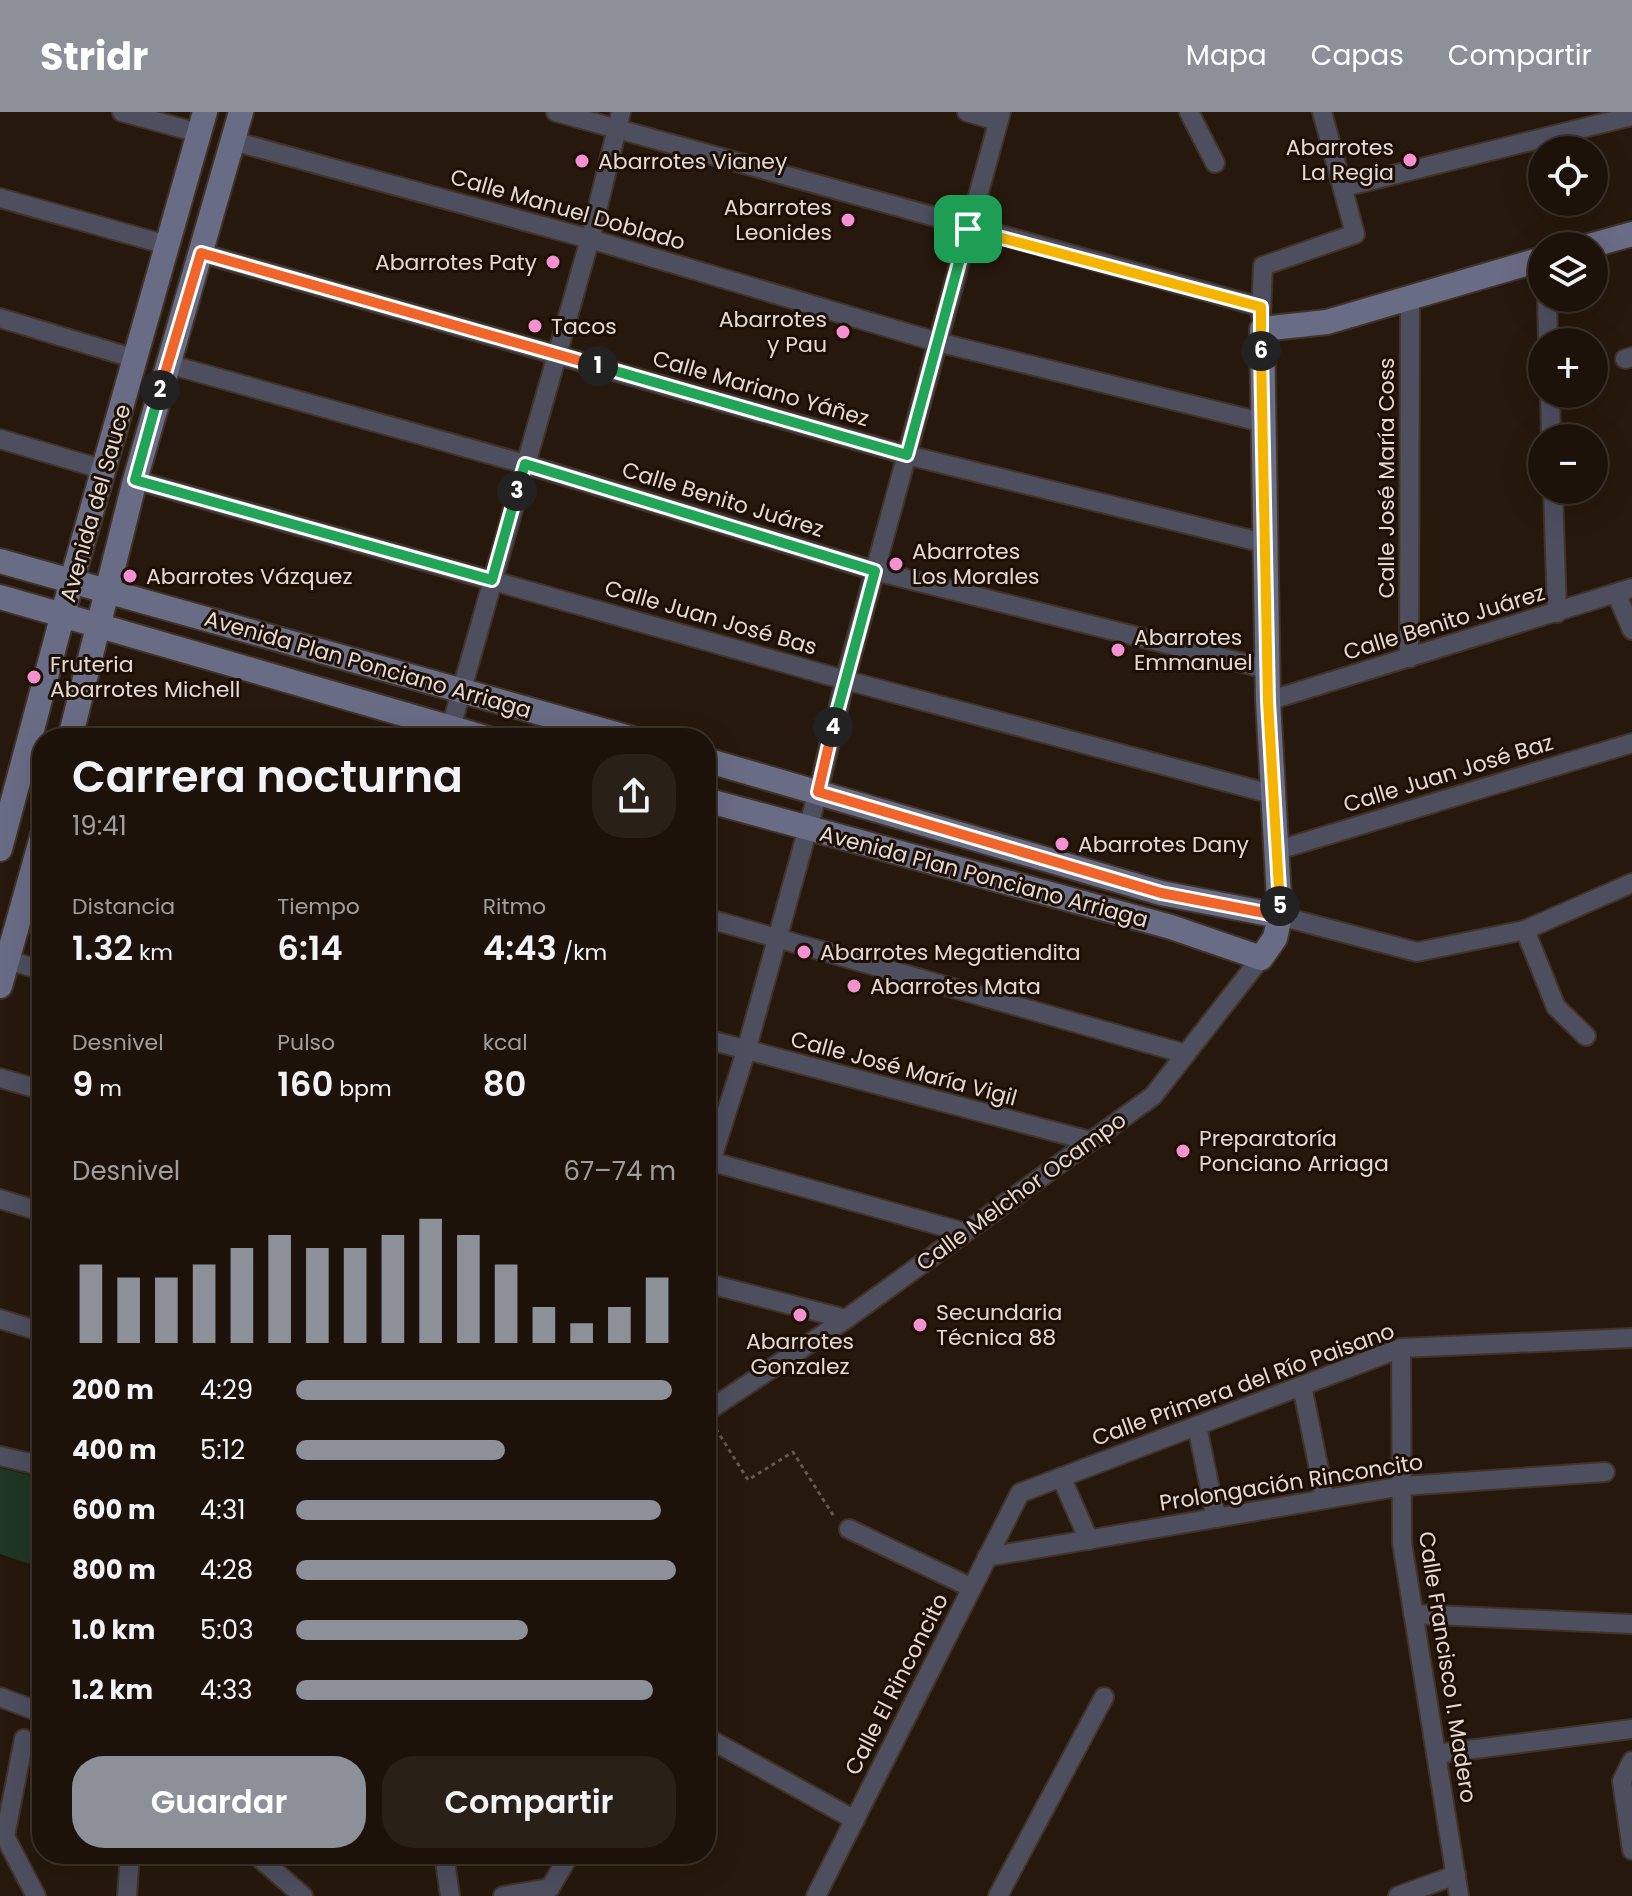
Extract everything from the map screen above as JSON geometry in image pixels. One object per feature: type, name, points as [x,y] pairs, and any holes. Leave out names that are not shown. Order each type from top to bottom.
[{"type":"street","points":[[122,112],[202,122]]},
{"type":"street","name":"Avenida del Sauce","points":[[75,728],[97,625],[135,480],[241,112]]},
{"type":"street","points":[[556,112],[619,120],[1261,318],[1327,322],[1528,263]]},
{"type":"street","points":[[716,1142],[746,1051],[818,792],[845,680],[999,116],[967,112]]},
{"type":"street","points":[[1189,112],[1215,163]]},
{"type":"street","points":[[1322,112],[1355,234],[1263,266],[1261,422],[1267,669],[1280,916],[1417,952],[1525,930],[1632,883]]},
{"type":"street","points":[[1344,187],[1632,116]]},
{"type":"street","points":[[452,728],[590,239],[619,120]]},
{"type":"street","name":"Avenida del Sauce","points":[[32,728],[202,122]]},
{"type":"street","name":"Calle Manuel Doblado","points":[[233,141],[590,239],[937,342],[1261,422]]},
{"type":"street","points":[[0,198],[167,245]]},
{"type":"street","points":[[1608,241],[1632,234]]},
{"type":"street","name":"Calle Mariano Yáñez","points":[[201,253],[907,455],[1264,543]]},
{"type":"street","name":"Calle José María Coss","points":[[1409,658],[1410,298]]},
{"type":"street","points":[[0,318],[136,359]]},
{"type":"street","name":"Calle Benito Juárez","points":[[168,364],[525,464],[875,571],[1267,669]]},
{"type":"street","points":[[0,439],[105,470]]},
{"type":"street","name":"Calle Juan José Bas","points":[[135,480],[845,680],[1275,795]]},
{"type":"street","points":[[1553,504],[1557,613]]},
{"type":"street","name":"Avenida Plan Ponciano Arriaga","points":[[0,561],[595,728]]},
{"type":"street","points":[[1624,591],[1632,630]]},
{"type":"street","name":"Calle Benito Juárez","points":[[1268,701],[1624,591]]},
{"type":"street","name":"Avenida Plan Ponciano Arriaga","points":[[0,597],[434,728]]},
{"type":"street","name":"Avenida del Sauce","points":[[0,849],[32,730]]},
{"type":"street","name":"Calle Juan José Baz","points":[[1278,850],[1632,743]]},
{"type":"street","name":"Avenida Plan Ponciano Arriaga","points":[[716,763],[1161,893],[1280,916]]},
{"type":"street","name":"Avenida Plan Ponciano Arriaga","points":[[716,803],[1171,927],[1261,958]]},
{"type":"street","points":[[0,986],[32,875]]},
{"type":"street","points":[[1161,893],[1171,927]]},
{"type":"street","name":"Calle Melchor Ocampo","points":[[716,1405],[846,1319],[1153,1096],[1261,958],[1275,938],[1280,916]]},
{"type":"street","points":[[716,921],[1186,1054]]},
{"type":"street","points":[[1525,930],[1556,1007],[1586,1036]]},
{"type":"street","points":[[7,960],[32,967]]},
{"type":"street","name":"Calle José María Vigil","points":[[716,1042],[1090,1141]]},
{"type":"street","points":[[0,1078],[32,1087]]},
{"type":"street","points":[[716,1168],[963,1232]]},
{"type":"street","points":[[0,1199],[32,1209]]},
{"type":"street","points":[[716,1286],[846,1319]]},
{"type":"street","points":[[0,1319],[32,1329]]},
{"type":"street","name":"Calle Primera del Río Paisano","points":[[1020,1493],[1401,1348],[1632,1338]]},
{"type":"street","name":"Calle Francisco I. Madero","points":[[1401,1348],[1402,1543],[1459,1896]]},
{"type":"street","points":[[1302,1386],[1325,1499]]},
{"type":"street","points":[[1197,1426],[1216,1518]]},
{"type":"street","points":[[0,1456],[32,1464]]},
{"type":"street","name":"Prolongación Rinconcito","points":[[987,1557],[1403,1486],[1605,1472]]},
{"type":"street","points":[[1061,1477],[1089,1540]]},
{"type":"street","name":"Calle El Rinconcito","points":[[816,1896],[1020,1493]]},
{"type":"street","points":[[845,1529],[972,1588]]},
{"type":"street","points":[[1413,1614],[1632,1624]]},
{"type":"street","points":[[0,1697],[32,1709]]},
{"type":"street","points":[[998,1896],[1104,1697]]},
{"type":"street","points":[[1436,1754],[1632,1729]]},
{"type":"street","points":[[24,1739],[2,1834],[36,1896]]},
{"type":"street","points":[[716,1743],[855,1820]]},
{"type":"street","points":[[1632,1761],[1622,1781],[1632,1850]]},
{"type":"street","points":[[127,1896],[129,1864]]},
{"type":"street","points":[[266,1864],[303,1896]]},
{"type":"street","points":[[445,1864],[450,1896]]},
{"type":"street","points":[[503,1896],[550,1888],[564,1864]]},
{"type":"street","points":[[1398,1896],[1456,1875]]},
{"type":"path","points":[[716,1428],[748,1480],[793,1452],[845,1529]]},
{"type":"green space","points":[[0,1468],[32,1476],[32,1565],[0,1554]]},
{"type":"place","name":"Abarrotes La Regia","points":[[1410,160]]},
{"type":"place","name":"Abarrotes Vianey","points":[[582,161]]},
{"type":"place","name":"Abarrotes Leonides","points":[[848,220]]},
{"type":"place","name":"Abarrotes Paty","points":[[553,262]]},
{"type":"place","name":"Tacos","points":[[535,326]]},
{"type":"place","name":"Abarrotes y Pau","points":[[843,332]]},
{"type":"place","name":"Abarrotes Los Morales","points":[[896,564]]},
{"type":"place","name":"Abarrotes Vázquez","points":[[130,576]]},
{"type":"place","name":"Abarrotes Emmanuel","points":[[1118,650]]},
{"type":"place","name":"Fruteria Abarrotes Michell","points":[[34,677]]},
{"type":"place","name":"Abarrotes Dany","points":[[1062,844]]},
{"type":"place","name":"Abarrotes Megatiendita","points":[[804,952]]},
{"type":"place","name":"Abarrotes Mata","points":[[854,986]]},
{"type":"place","name":"Preparatoría Ponciano Arriaga","points":[[1183,1151]]},
{"type":"place","name":"Abarrotes Gonzalez","points":[[800,1315]]},
{"type":"place","name":"Secundaria Técnica 88","points":[[920,1325]]},
{"type":"route","points":[[968,229],[1261,307],[1268,701],[1280,916],[1161,893],[818,792],[875,571],[525,464],[492,580],[135,480],[201,253],[907,455],[968,229]]}]
